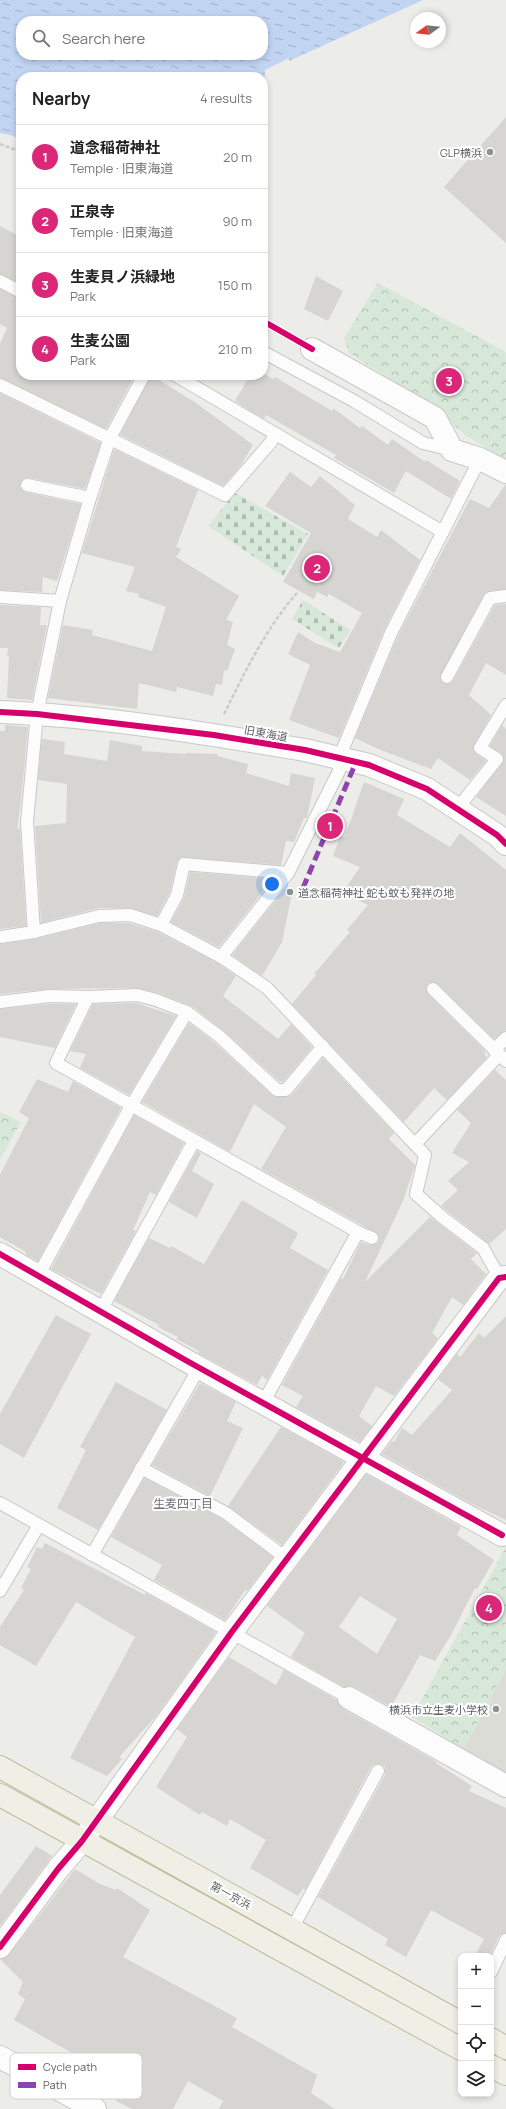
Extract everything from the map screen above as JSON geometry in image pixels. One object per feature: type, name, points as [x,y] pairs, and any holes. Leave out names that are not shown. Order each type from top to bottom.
[{"type":"highway","name":"第一京浜","points":[[0,1767],[458,2021]]},
{"type":"highway","points":[[0,1795],[458,2047]]},
{"type":"highway","points":[[494,2041],[506,2048]]},
{"type":"highway","points":[[494,2068],[506,2074]]},
{"type":"street","points":[[312,349],[435,418],[452,450],[480,459],[506,472]]},
{"type":"street","name":"旧東海道","points":[[0,712],[37,714],[214,735],[305,750],[369,765],[427,789],[457,809],[503,836]]},
{"type":"street","points":[[0,1254],[199,1368],[502,1535]]},
{"type":"street","points":[[0,1947],[58,1869],[97,1821],[231,1632],[362,1457],[504,1280]]},
{"type":"street","points":[[349,1698],[506,1786]]},
{"type":"street","points":[[0,2057],[10,2063]]},
{"type":"street","points":[[76,2099],[94,2109]]},
{"type":"lane","points":[[0,281],[16,289]]},
{"type":"lane","points":[[268,355],[354,401],[423,444],[452,450]]},
{"type":"lane","points":[[34,932],[27,822],[37,714],[60,601],[90,498],[110,438],[141,380]]},
{"type":"lane","points":[[183,380],[443,532]]},
{"type":"lane","points":[[0,384],[224,495],[271,442],[275,434]]},
{"type":"lane","points":[[221,957],[288,873],[339,771],[339,758],[391,633],[480,459]]},
{"type":"lane","points":[[27,485],[90,498]]},
{"type":"lane","points":[[447,677],[490,598],[506,596]]},
{"type":"lane","points":[[0,597],[60,601]]},
{"type":"lane","points":[[457,809],[497,760],[480,748],[506,705]]},
{"type":"lane","points":[[161,925],[177,895],[184,864],[288,873]]},
{"type":"lane","points":[[0,937],[34,932],[99,916],[130,915],[161,925],[221,957],[267,988],[425,1155],[416,1194],[442,1217],[483,1248],[504,1280]]},
{"type":"lane","points":[[432,989],[500,1055]]},
{"type":"lane","points":[[0,1002],[50,996],[88,997],[137,995],[187,1012],[219,1036],[278,1090],[286,1090],[323,1046]]},
{"type":"lane","points":[[88,997],[56,1063],[358,1232],[372,1238]]},
{"type":"lane","points":[[38,1276],[131,1106],[187,1012]]},
{"type":"lane","points":[[415,1144],[500,1055],[506,1038]]},
{"type":"lane","points":[[100,1312],[194,1141]]},
{"type":"lane","points":[[263,1403],[358,1232]]},
{"type":"lane","points":[[92,1555],[199,1368]]},
{"type":"lane","points":[[141,1468],[226,1513],[286,1558]]},
{"type":"lane","points":[[0,1504],[349,1698]]},
{"type":"lane","points":[[0,1591],[39,1525]]},
{"type":"lane","points":[[292,1929],[378,1771]]},
{"type":"lane","points":[[494,1966],[506,1940]]},
{"type":"path","points":[[0,144],[16,150]]},
{"type":"path","points":[[214,735],[249,666],[285,607],[297,593]]},
{"type":"shaded area","name":"横浜市立生麦小学校","points":[[506,1669],[506,1773],[464,1749]]},
{"type":"green space","points":[[378,283],[506,352],[506,459],[469,437],[444,416],[437,408],[349,353],[344,338]]},
{"type":"green space","points":[[235,493],[308,534],[283,576],[208,526]]},
{"type":"green space","points":[[303,600],[350,630],[339,648],[292,619]]},
{"type":"green space","points":[[0,1112],[21,1122],[0,1159]]},
{"type":"green space","points":[[506,1547],[506,1669],[464,1749],[412,1717]]},
{"type":"water","points":[[0,0],[423,0],[289,61],[289,58],[265,70],[265,72],[16,72],[16,137],[0,133]]},
{"type":"building","name":"GLP横浜","points":[[506,117],[506,243],[444,187]]},
{"type":"building","points":[[0,226],[16,234],[16,282],[0,274]]},
{"type":"building","points":[[316,276],[343,291],[328,321],[304,309]]},
{"type":"building","points":[[0,289],[16,297],[16,380],[132,380],[106,429],[0,378],[0,344],[7,328],[0,324]]},
{"type":"building","points":[[268,376],[273,379],[275,377],[332,411],[333,408],[360,428],[362,426],[388,445],[392,439],[425,462],[426,460],[460,481],[451,499],[406,471],[394,493],[334,458],[336,455],[266,415],[264,419],[235,401],[247,380],[268,380]]},
{"type":"building","points":[[148,380],[159,380],[196,403],[253,445],[241,465],[223,486],[120,435]]},
{"type":"building","points":[[0,393],[101,443],[85,489],[29,478],[24,478],[20,483],[20,488],[25,492],[81,504],[57,581],[43,577],[42,592],[0,590]]},
{"type":"building","points":[[114,449],[198,490],[176,547],[181,549],[176,557],[239,596],[226,620],[233,622],[227,645],[235,649],[227,671],[224,670],[222,685],[216,684],[213,696],[177,687],[176,692],[139,683],[137,709],[48,698],[63,625],[93,630],[92,635],[152,651],[166,607],[138,597],[139,594],[126,591],[135,567],[82,553]]},
{"type":"building","points":[[290,472],[311,487],[320,476],[355,505],[348,519],[377,537],[381,530],[420,560],[384,630],[339,738],[289,720],[310,665],[288,654],[298,632],[315,643],[340,652],[362,613],[329,594],[327,597],[317,592],[314,599],[283,582],[311,533],[265,506]]},
{"type":"building","points":[[506,484],[506,589],[489,591],[484,594],[440,677],[444,684],[448,684],[453,681],[495,605],[506,604],[506,675],[486,663],[469,695],[491,715],[473,747],[476,754],[486,761],[470,780],[438,758],[431,769],[378,749],[355,738],[398,636],[470,499],[489,508]]},
{"type":"building","points":[[0,605],[41,607],[40,625],[47,625],[32,700],[7,698],[9,656],[7,656],[8,648],[0,648]]},
{"type":"building","points":[[5,725],[28,727],[17,829],[20,828],[26,926],[0,929],[0,731],[5,731]]},
{"type":"building","points":[[502,725],[506,729],[506,816],[476,797],[504,760],[501,753],[490,746]]},
{"type":"building","points":[[42,739],[65,742],[64,754],[107,761],[110,740],[142,746],[142,751],[186,754],[218,754],[217,756],[248,764],[246,773],[289,786],[291,773],[315,778],[307,818],[304,818],[294,842],[286,841],[281,865],[181,857],[177,862],[170,892],[157,916],[130,908],[99,908],[41,923],[35,826],[66,823],[67,784],[38,780]]},
{"type":"building","points":[[364,782],[404,799],[397,815],[450,847],[460,833],[506,870],[506,1030],[494,1039],[438,984],[434,982],[428,983],[426,988],[428,994],[486,1052],[484,1054],[487,1057],[447,1100],[434,1088],[404,1122],[292,1004],[316,975],[314,974],[350,932],[347,930],[368,905],[343,892],[360,867],[333,856],[340,837],[345,837]]},
{"type":"building","points":[[190,872],[273,879],[219,947],[171,922],[184,898]]},
{"type":"building","points":[[285,889],[292,893],[282,942],[262,976],[232,955]]},
{"type":"building","points":[[100,923],[129,923],[158,932],[219,964],[236,976],[223,996],[278,1039],[291,1024],[312,1047],[283,1082],[280,1082],[224,1031],[192,1006],[158,993],[137,988],[49,989],[0,994],[0,944],[36,939]]},
{"type":"building","points":[[136,1003],[176,1016],[129,1095],[80,1068],[86,1054],[70,1051],[93,1004]]},
{"type":"building","points":[[50,1004],[76,1004],[55,1048],[0,1037],[0,1009]]},
{"type":"building","points":[[189,1023],[214,1042],[276,1097],[286,1097],[292,1095],[323,1058],[394,1133],[389,1139],[415,1165],[403,1201],[365,1282],[430,1217],[477,1253],[471,1259],[486,1274],[463,1305],[452,1297],[432,1333],[438,1338],[394,1396],[376,1386],[359,1416],[372,1426],[360,1442],[296,1407],[303,1396],[282,1385],[341,1278],[343,1279],[361,1242],[369,1245],[376,1244],[379,1241],[378,1234],[261,1169],[286,1127],[254,1104],[230,1152],[142,1102]]},
{"type":"building","points":[[495,1070],[506,1080],[506,1229],[489,1244],[441,1206],[458,1190],[448,1181],[469,1162],[452,1153],[471,1123],[457,1110]]},
{"type":"building","points":[[37,1079],[68,1092],[73,1081],[121,1108],[38,1261],[25,1254],[26,1252],[0,1237],[0,1175],[29,1118],[19,1112]]},
{"type":"building","points":[[134,1115],[184,1143],[156,1195],[150,1192],[133,1230],[136,1231],[101,1294],[51,1269]]},
{"type":"building","points":[[197,1151],[201,1153],[192,1171],[214,1184],[197,1218],[169,1202]]},
{"type":"building","points":[[242,1200],[298,1233],[290,1248],[328,1270],[267,1380],[262,1376],[257,1385],[198,1353],[199,1351],[176,1339],[178,1337],[158,1327],[159,1325],[114,1301],[149,1238],[170,1248],[171,1246],[204,1264]]},
{"type":"building","points":[[56,1315],[91,1334],[24,1458],[0,1444],[0,1414]]},
{"type":"building","points":[[506,1316],[506,1520],[472,1504],[382,1454],[392,1441],[394,1442],[402,1428],[412,1435],[452,1390],[438,1379],[457,1354],[460,1357],[479,1333],[484,1338]]},
{"type":"building","points":[[116,1382],[167,1410],[98,1530],[57,1508],[86,1450],[80,1447]]},
{"type":"building","points":[[200,1383],[236,1402],[227,1421],[243,1428],[210,1496],[152,1465]]},
{"type":"building","points":[[281,1427],[344,1462],[282,1545],[228,1506]]},
{"type":"building","points":[[366,1474],[461,1527],[457,1535],[494,1560],[477,1589],[475,1588],[451,1635],[435,1661],[420,1655],[391,1707],[355,1687],[344,1687],[291,1657],[305,1633],[267,1606]],"holes":[[[360,1596],[397,1619],[377,1654],[339,1627]]]},
{"type":"building","points":[[144,1478],[222,1519],[273,1557],[247,1591],[245,1590],[225,1620],[154,1580],[162,1565],[111,1537]]},
{"type":"building","points":[[45,1543],[145,1595],[146,1593],[216,1632],[157,1715],[119,1757],[122,1759],[107,1776],[70,1758],[135,1637],[76,1602],[36,1666],[0,1645],[0,1627],[24,1590],[21,1588],[31,1569],[27,1567],[37,1547],[42,1549]]},
{"type":"building","points":[[229,1657],[276,1685],[284,1670],[337,1700],[343,1709],[437,1762],[436,1763],[472,1786],[469,1791],[506,1808],[506,1933],[499,1936],[491,1953],[477,1953],[484,1939],[431,1910],[406,1957],[385,1945],[388,1939],[318,1897],[385,1775],[385,1767],[381,1764],[374,1764],[371,1767],[305,1890],[303,1888],[298,1896],[250,1868],[266,1840],[230,1819],[227,1826],[202,1812],[200,1815],[156,1787],[187,1737],[177,1729]]},
{"type":"building","points":[[36,1846],[52,1856],[0,1926],[0,1895]]},
{"type":"building","points":[[75,1869],[100,1884],[116,1890],[117,1888],[150,1910],[123,1957],[237,2018],[232,2027],[317,2075],[311,2093],[335,2109],[219,2109],[223,2101],[188,2081],[173,2109],[132,2109],[116,2101],[117,2099],[142,2099],[142,2053],[72,2053],[14,2020],[25,1999],[18,1994],[23,1982],[0,1959],[10,1954]]},
{"type":"marked path","points":[[303,888],[356,762]]},
{"type":"cycle path","points":[[268,324],[312,349]]},
{"type":"cycle path","points":[[0,712],[37,714],[214,735],[305,750],[369,765],[427,789],[497,835],[506,844]]},
{"type":"cycle path","points":[[0,1254],[187,1361],[502,1535]]},
{"type":"cycle path","points":[[0,1947],[58,1869],[82,1841],[231,1633],[499,1278],[506,1277]]},
{"type":"place","name":"GLP横浜","points":[[490,152]]},
{"type":"place","name":"生麦貝ノ浜緑地","points":[[449,381]]},
{"type":"place","name":"正泉寺","points":[[317,568]]},
{"type":"place","name":"道念稲荷神社","points":[[330,826]]},
{"type":"place","name":"道念稲荷神社 蛇も蚊も発祥の地","points":[[290,892]]},
{"type":"place","name":"生麦公園","points":[[489,1608]]},
{"type":"place","name":"横浜市立生麦小学校","points":[[496,1709]]},
{"type":"district","name":"生麦四丁目","points":[[183,1503]]}]
